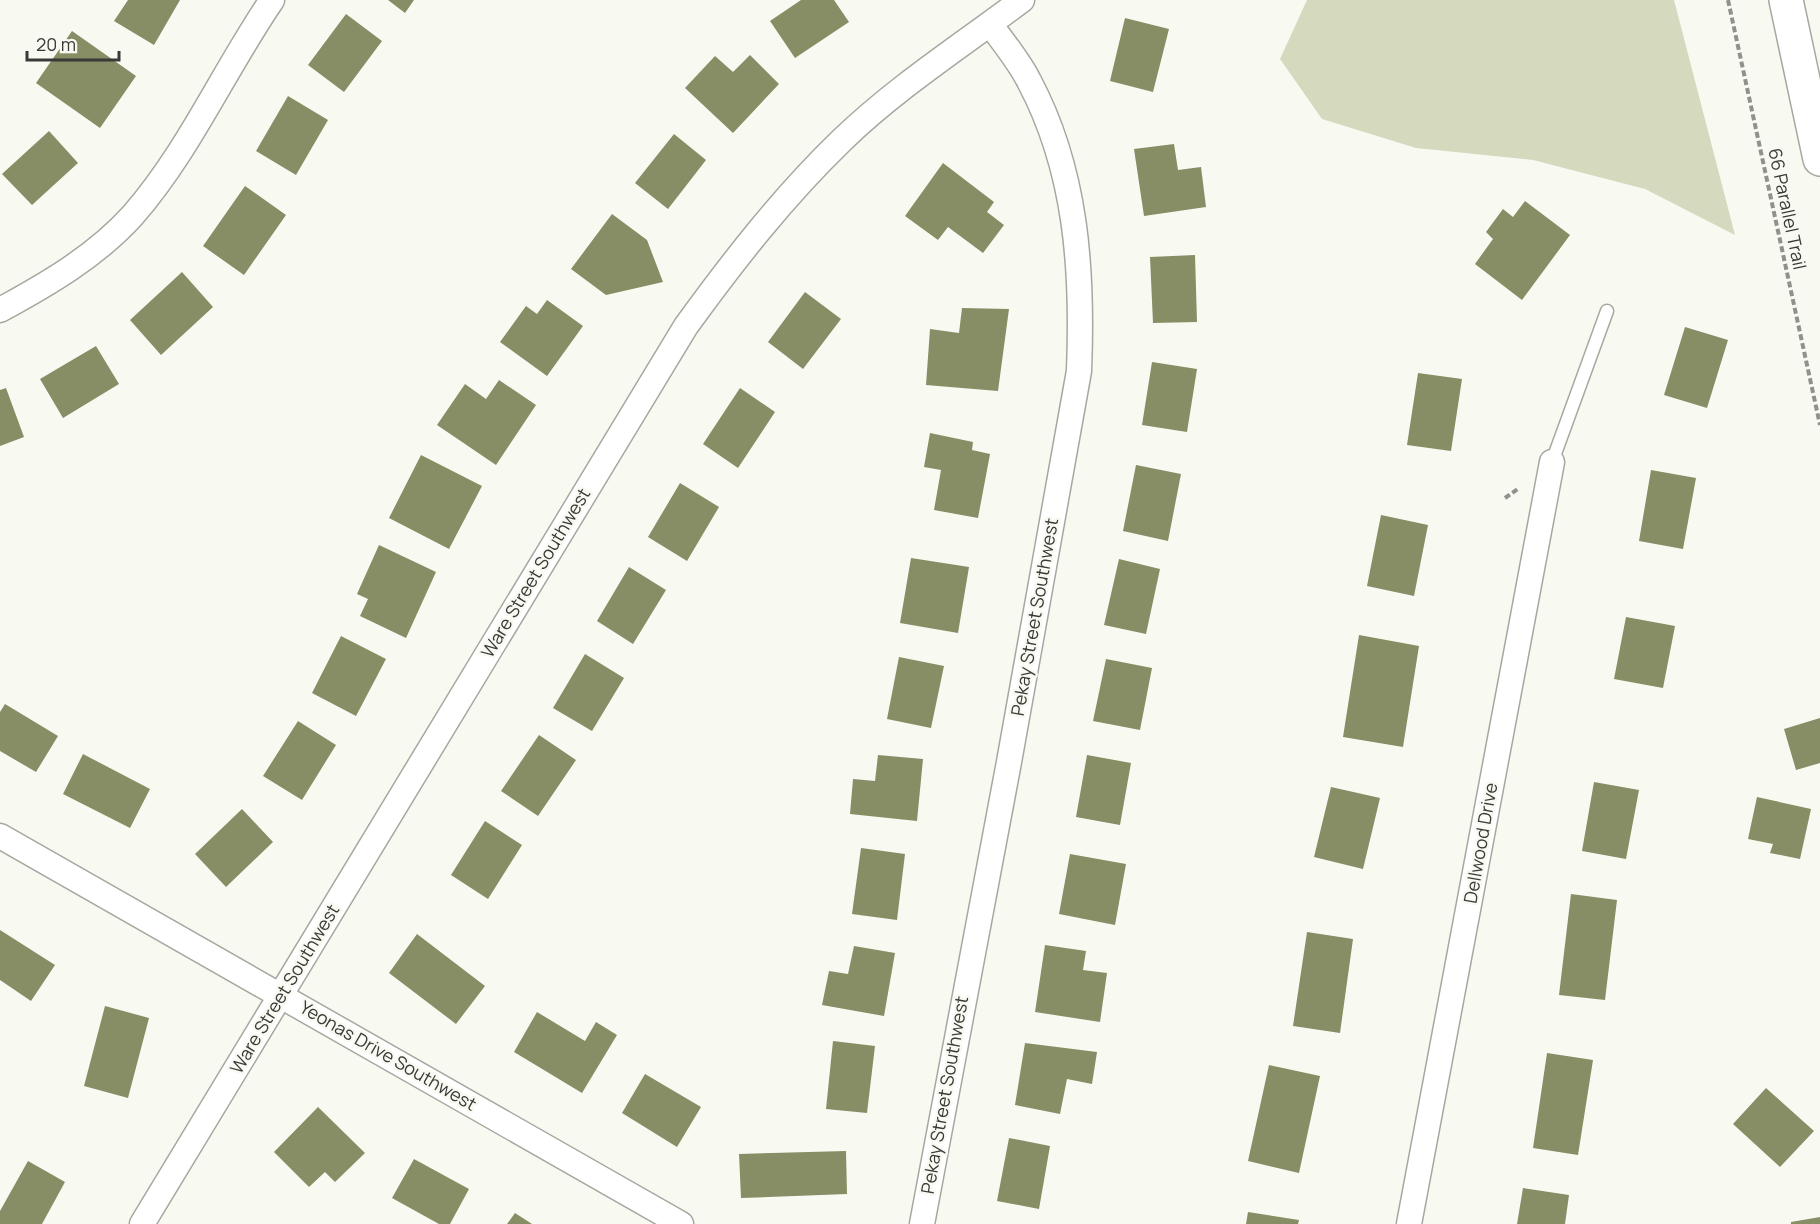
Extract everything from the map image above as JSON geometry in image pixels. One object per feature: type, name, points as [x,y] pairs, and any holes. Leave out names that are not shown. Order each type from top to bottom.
[{"type":"highway","points":[[1786,0],[1820,159]]},
{"type":"street","points":[[0,310],[42,287],[91,254],[132,216],[164,176],[272,0]]},
{"type":"street","name":"Ware Street Southwest","points":[[142,1224],[686,326],[738,254],[792,190],[843,139],[919,75],[1022,0]]},
{"type":"street","name":"Pekay Street Southwest","points":[[922,1224],[1009,762],[1079,371],[1081,313],[1076,236],[1067,177],[1051,126],[1028,79],[990,24]]},
{"type":"street","name":"Dellwood Drive","points":[[1409,1224],[1552,462]]},
{"type":"street","name":"Yeonas Drive Southwest","points":[[0,836],[681,1224]]},
{"type":"lane","points":[[1552,462],[1607,311]]},
{"type":"path","name":"66 Parallel Trail","points":[[1728,0],[1820,425]]},
{"type":"green space","points":[[1307,0],[1674,0],[1735,235],[1645,189],[1533,160],[1416,148],[1322,119],[1280,59]]},
{"type":"building","points":[[128,0],[180,0],[154,45],[114,21]]},
{"type":"building","points":[[388,0],[414,0],[405,13]]},
{"type":"building","points":[[801,0],[834,0],[849,22],[795,58],[770,21]]},
{"type":"building","points":[[346,14],[382,41],[344,92],[308,65]]},
{"type":"building","points":[[1125,18],[1169,29],[1153,92],[1110,81]]},
{"type":"building","points":[[72,31],[136,76],[100,128],[36,83]]},
{"type":"building","points":[[750,55],[779,84],[733,133],[685,88],[715,56],[733,72]]},
{"type":"building","points":[[288,96],[328,120],[296,175],[256,151]]},
{"type":"building","points":[[49,131],[78,163],[32,205],[2,174]]},
{"type":"building","points":[[674,134],[706,160],[668,209],[635,183]]},
{"type":"building","points":[[1174,144],[1178,170],[1201,167],[1206,207],[1144,216],[1134,149]]},
{"type":"building","points":[[943,163],[994,202],[987,212],[1004,225],[983,253],[948,227],[938,240],[905,216]]},
{"type":"building","points":[[245,186],[286,215],[244,275],[203,246]]},
{"type":"building","points":[[1525,201],[1570,235],[1522,300],[1475,264],[1493,239],[1486,232],[1503,209],[1513,217]]},
{"type":"building","points":[[612,214],[647,240],[663,282],[606,295],[571,269]]},
{"type":"building","points":[[1195,255],[1197,322],[1153,323],[1150,257]]},
{"type":"building","points":[[182,272],[213,307],[161,355],[130,320]]},
{"type":"building","points":[[805,292],[841,319],[803,369],[768,342]]},
{"type":"building","points":[[547,300],[583,326],[547,376],[500,342],[526,306],[537,314]]},
{"type":"building","points":[[962,308],[1009,309],[998,391],[926,385],[930,329],[959,333]]},
{"type":"building","points":[[1685,327],[1728,340],[1707,408],[1664,395]]},
{"type":"building","points":[[96,346],[119,384],[63,418],[40,379]]},
{"type":"building","points":[[1152,362],[1197,369],[1187,432],[1142,425]]},
{"type":"building","points":[[1418,373],[1462,379],[1451,451],[1407,445]]},
{"type":"building","points":[[499,380],[536,405],[496,465],[437,425],[465,384],[486,399]]},
{"type":"building","points":[[6,388],[24,437],[0,446],[0,390]]},
{"type":"building","points":[[740,388],[775,412],[738,468],[703,444]]},
{"type":"building","points":[[930,433],[973,442],[972,450],[990,454],[978,518],[934,510],[941,470],[924,467]]},
{"type":"building","points":[[421,455],[482,486],[449,549],[389,518]]},
{"type":"building","points":[[1136,465],[1181,474],[1168,541],[1123,531]]},
{"type":"building","points":[[1651,470],[1696,478],[1683,549],[1639,541]]},
{"type":"building","points":[[680,483],[719,507],[687,561],[648,537]]},
{"type":"building","points":[[1381,515],[1428,525],[1414,596],[1367,586]]},
{"type":"building","points":[[379,545],[436,572],[406,638],[360,616],[368,599],[357,594]]},
{"type":"building","points":[[911,558],[969,567],[958,633],[900,623]]},
{"type":"building","points":[[1119,559],[1160,569],[1146,634],[1104,625]]},
{"type":"building","points":[[629,567],[666,590],[633,644],[597,621]]},
{"type":"building","points":[[1626,617],[1675,626],[1663,688],[1614,679]]},
{"type":"building","points":[[1359,635],[1419,646],[1403,747],[1343,737]]},
{"type":"building","points":[[341,636],[386,659],[356,716],[312,693]]},
{"type":"building","points":[[585,654],[624,678],[592,731],[553,708]]},
{"type":"building","points":[[899,657],[944,666],[931,728],[887,719]]},
{"type":"building","points":[[1106,659],[1152,668],[1140,730],[1093,721]]},
{"type":"building","points":[[5,704],[58,736],[36,772],[0,751],[0,712]]},
{"type":"building","points":[[1820,718],[1820,763],[1796,770],[1784,729]]},
{"type":"building","points":[[298,721],[336,745],[302,800],[263,776]]},
{"type":"building","points":[[539,735],[576,760],[538,816],[501,791]]},
{"type":"building","points":[[83,754],[150,789],[130,828],[63,794]]},
{"type":"building","points":[[878,755],[923,759],[917,821],[850,814],[853,779],[875,781]]},
{"type":"building","points":[[1087,755],[1131,763],[1120,825],[1076,817]]},
{"type":"building","points":[[1594,782],[1639,790],[1626,859],[1582,851]]},
{"type":"building","points":[[1331,787],[1380,798],[1363,869],[1314,857]]},
{"type":"building","points":[[1757,797],[1811,809],[1800,859],[1770,853],[1773,844],[1748,839]]},
{"type":"building","points":[[242,809],[273,842],[226,887],[195,854]]},
{"type":"building","points":[[485,821],[522,845],[488,899],[451,875]]},
{"type":"building","points":[[861,848],[905,854],[897,920],[852,914]]},
{"type":"building","points":[[1070,854],[1126,864],[1115,925],[1059,914]]},
{"type":"building","points":[[1571,894],[1617,900],[1605,1000],[1559,995]]},
{"type":"building","points":[[0,930],[55,965],[31,1001],[0,980]]},
{"type":"building","points":[[1307,932],[1353,939],[1340,1033],[1293,1026]]},
{"type":"building","points":[[417,934],[485,986],[456,1024],[389,973]]},
{"type":"building","points":[[1045,945],[1086,951],[1083,970],[1107,973],[1100,1022],[1035,1012]]},
{"type":"building","points":[[854,946],[895,953],[884,1016],[822,1005],[829,971],[848,974]]},
{"type":"building","points":[[105,1006],[149,1018],[128,1098],[84,1086]]},
{"type":"building","points":[[537,1012],[585,1041],[596,1022],[617,1035],[582,1093],[514,1052]]},
{"type":"building","points":[[833,1041],[875,1046],[867,1113],[826,1109]]},
{"type":"building","points":[[1025,1043],[1097,1052],[1092,1084],[1067,1079],[1060,1114],[1015,1105]]},
{"type":"building","points":[[1547,1053],[1593,1060],[1578,1155],[1533,1148]]},
{"type":"building","points":[[1269,1065],[1320,1076],[1299,1173],[1248,1161]]},
{"type":"building","points":[[645,1074],[701,1107],[677,1147],[622,1113]]},
{"type":"building","points":[[1766,1088],[1814,1131],[1780,1167],[1733,1124]]},
{"type":"building","points":[[318,1107],[365,1153],[335,1182],[325,1172],[309,1187],[274,1152]]},
{"type":"building","points":[[1009,1138],[1050,1146],[1039,1209],[997,1201]]},
{"type":"building","points":[[846,1151],[847,1194],[741,1198],[739,1154]]},
{"type":"building","points":[[414,1159],[469,1189],[450,1224],[439,1224],[392,1198]]},
{"type":"building","points":[[28,1161],[65,1182],[42,1224],[0,1224],[0,1211]]},
{"type":"building","points":[[1523,1188],[1569,1195],[1565,1224],[1517,1224]]},
{"type":"building","points":[[1248,1212],[1299,1220],[1298,1224],[1246,1224]]},
{"type":"building","points":[[515,1213],[532,1224],[507,1224]]},
{"type":"building","points":[[1820,1217],[1820,1224],[1791,1224],[1791,1222]]}]
